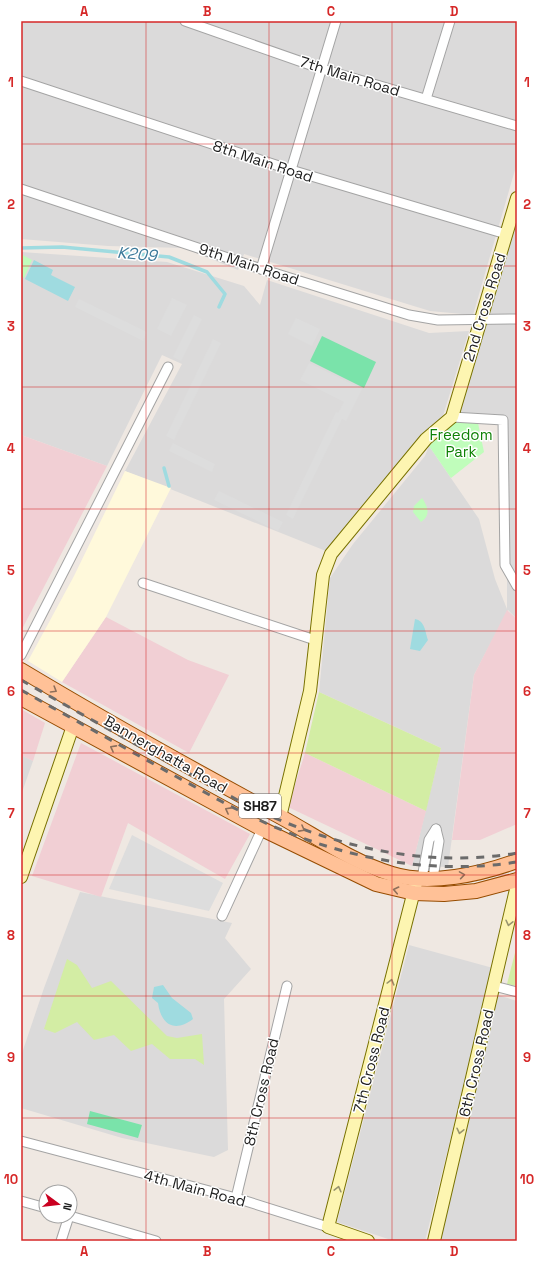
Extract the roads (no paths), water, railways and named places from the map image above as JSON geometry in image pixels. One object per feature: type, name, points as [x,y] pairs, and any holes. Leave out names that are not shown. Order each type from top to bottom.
[{"type":"main road","name":"Bannerghatta Road","points":[[21,670],[216,782],[358,860],[392,874],[424,878],[447,878],[474,874],[514,862]]},
{"type":"main road","name":"Bannerghatta Road","points":[[21,698],[262,828],[376,884],[414,893],[444,894],[476,891],[517,880]]},
{"type":"street","name":"7th Main Road","points":[[185,21],[322,69],[517,126]]},
{"type":"street","points":[[261,269],[336,21]]},
{"type":"street","points":[[426,99],[450,21]]},
{"type":"street","name":"8th Main Road","points":[[21,81],[291,170],[506,234]]},
{"type":"street","name":"9th Main Road","points":[[21,189],[261,269],[409,315],[438,320],[480,320]]},
{"type":"street","name":"2nd Cross Road","points":[[452,417],[517,198]]},
{"type":"street","points":[[480,320],[517,319]]},
{"type":"street","points":[[21,655],[168,366]]},
{"type":"street","points":[[280,817],[310,691],[323,575],[331,554],[426,439],[452,417],[503,420],[505,565],[517,586]]},
{"type":"street","points":[[143,584],[315,640]]},
{"type":"street","points":[[21,878],[73,726]]},
{"type":"street","points":[[222,916],[262,828]]},
{"type":"street","points":[[514,862],[517,877]]},
{"type":"street","name":"7th Cross Road","points":[[328,1227],[414,893],[424,878]]},
{"type":"street","name":"6th Cross Road","points":[[434,1241],[517,885]]},
{"type":"street","name":"8th Cross Road","points":[[236,1198],[287,986]]},
{"type":"street","points":[[494,986],[517,992]]},
{"type":"street","name":"4th Main Road","points":[[21,1141],[236,1198],[368,1241]]},
{"type":"street","points":[[21,1201],[38,1206]]},
{"type":"street","points":[[78,1218],[156,1241]]},
{"type":"street","points":[[61,1241],[67,1224]]},
{"type":"water","points":[[34,260],[53,270],[51,275],[75,287],[68,301],[25,279]]},
{"type":"water","points":[[415,619],[423,624],[428,640],[420,651],[410,649]]},
{"type":"water","points":[[163,985],[172,998],[191,1013],[193,1019],[180,1026],[175,1026],[170,1024],[162,1017],[158,1003],[152,998],[154,987]]},
{"type":"waterway","name":"K209","points":[[21,248],[62,247],[169,257],[207,272],[225,294],[219,307]]},
{"type":"waterway","name":"K209","points":[[164,468],[169,486]]},
{"type":"railway","points":[[21,680],[249,806],[289,824],[353,845],[385,852],[451,858],[484,857],[517,853]]},
{"type":"railway","points":[[21,690],[177,777],[235,808],[286,832],[350,853],[416,865],[450,867],[484,866],[517,862]]},
{"type":"park label","name":"Freedom Park","points":[[461,442]]}]
